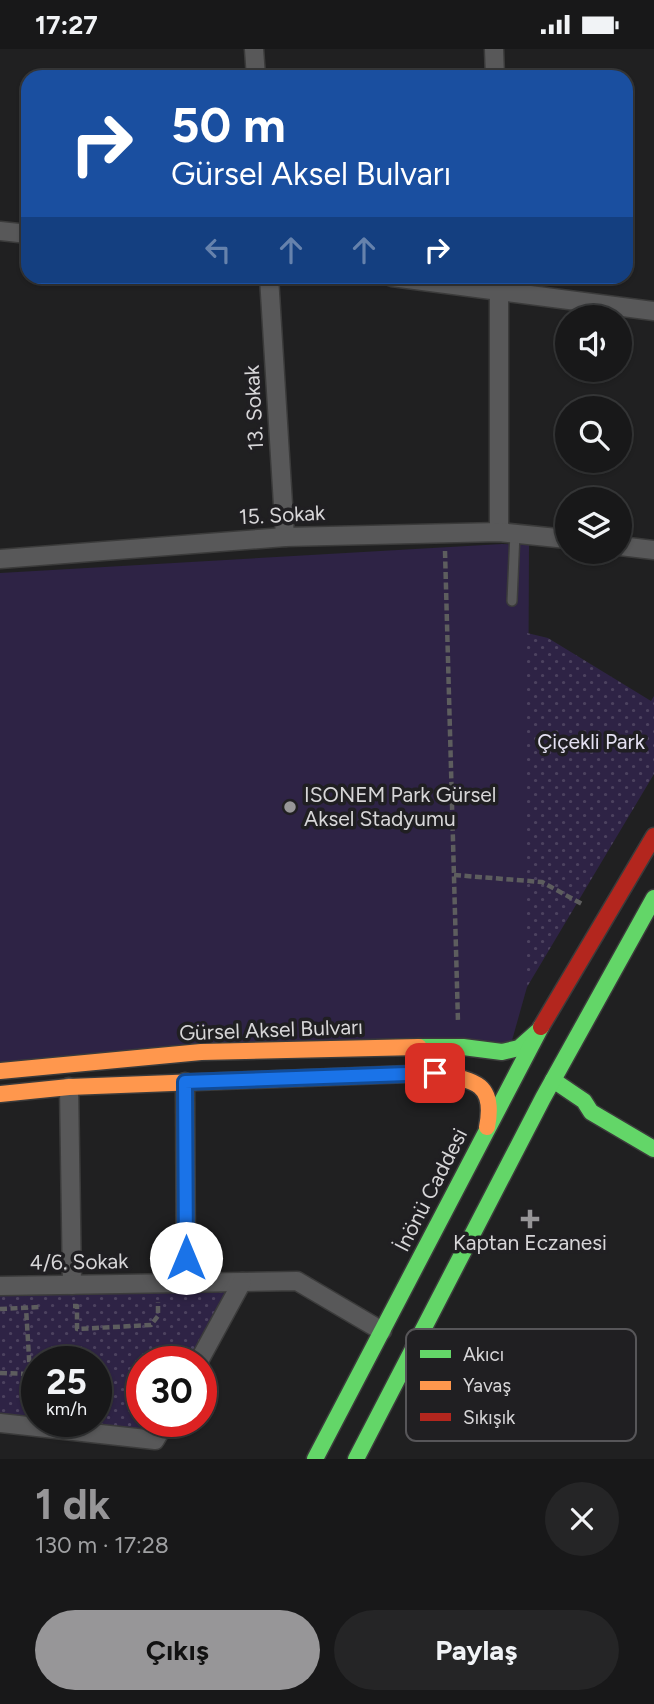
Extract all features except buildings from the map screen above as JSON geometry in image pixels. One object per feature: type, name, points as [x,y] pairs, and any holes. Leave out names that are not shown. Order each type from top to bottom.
[{"type":"main road","name":"İnönü Caddesi","points":[[316,1459],[486,1128],[535,1086],[538,1031],[654,836]]},
{"type":"main road","name":"İnönü Caddesi","points":[[418,1329],[535,1086],[654,898]]},
{"type":"main road","name":"Gürsel Aksel Bulvarı","points":[[0,1071],[201,1052],[459,1047],[495,1052],[519,1048],[538,1031]]},
{"type":"main road","points":[[495,1052],[535,1086],[578,1112],[591,1112]]},
{"type":"main road","points":[[0,1094],[69,1087],[435,1073],[477,1081],[535,1086],[584,1101],[591,1112],[654,1149]]},
{"type":"main road","points":[[477,1081],[485,1090],[490,1108],[486,1128]]},
{"type":"main road","name":"İnönü Caddesi","points":[[356,1459],[406,1355]]},
{"type":"street","points":[[254,49],[256,70]]},
{"type":"street","points":[[494,49],[495,70]]},
{"type":"street","points":[[0,231],[21,233]]},
{"type":"street","name":"13. Sokak","points":[[269,284],[285,537]]},
{"type":"street","points":[[507,533],[499,284],[654,311]]},
{"type":"street","name":"15. Sokak","points":[[0,559],[285,537],[507,533],[555,538]]},
{"type":"street","points":[[632,547],[654,550]]},
{"type":"street","points":[[185,1082],[186,1283]]},
{"type":"street","points":[[69,1087],[72,1285]]},
{"type":"street","name":"4/6. Sokak","points":[[0,1286],[297,1281],[382,1331]]},
{"type":"street","points":[[207,1346],[242,1282]]},
{"type":"street","points":[[0,1423],[126,1437]]},
{"type":"street","points":[[128,1437],[155,1440],[157,1437]]},
{"type":"lane","points":[[507,533],[512,601]]},
{"type":"path","points":[[445,533],[459,1047]]},
{"type":"path","points":[[454,875],[542,882],[582,904]]},
{"type":"path","points":[[64,1306],[77,1306],[77,1329],[151,1325],[158,1316],[158,1283]]},
{"type":"path","points":[[0,1309],[51,1307]]},
{"type":"path","points":[[0,1373],[30,1374],[26,1308]]},
{"type":"green space","points":[[502,544],[529,545],[527,987],[509,1051],[0,1066],[0,573]]},
{"type":"green space","name":"Çiçekli Park","points":[[527,633],[548,638],[651,701],[654,696],[654,774],[527,987]]},
{"type":"green space","points":[[242,1282],[207,1346],[126,1346],[126,1437],[112,1435],[112,1346],[21,1346],[21,1425],[0,1423],[0,1287]]},
{"type":"green space","points":[[128,1437],[157,1437],[155,1440]]},
{"type":"traffic: fast","points":[[423,1329],[543,1098],[654,898]]},
{"type":"traffic: fast","points":[[315,1459],[541,1027]]},
{"type":"traffic: fast","points":[[419,1047],[463,1047],[502,1052],[519,1048],[537,1032]]},
{"type":"traffic: fast","points":[[553,1080],[584,1101],[591,1112],[654,1149]]},
{"type":"traffic: fast","points":[[356,1459],[406,1362]]},
{"type":"traffic: slow","points":[[0,1071],[201,1052],[419,1047]]},
{"type":"traffic: slow","points":[[0,1094],[69,1087],[435,1073],[471,1081],[485,1092],[489,1112],[487,1127]]},
{"type":"traffic: jam","points":[[541,1027],[654,836]]},
{"type":"place","name":"ISONEM Park Gürsel Aksel Stadyumu","points":[[290,807]]},
{"type":"place","name":"Kaptan Eczanesi","points":[[530,1219]]},
{"type":"route","points":[[186,1258],[185,1082],[435,1073]]}]
